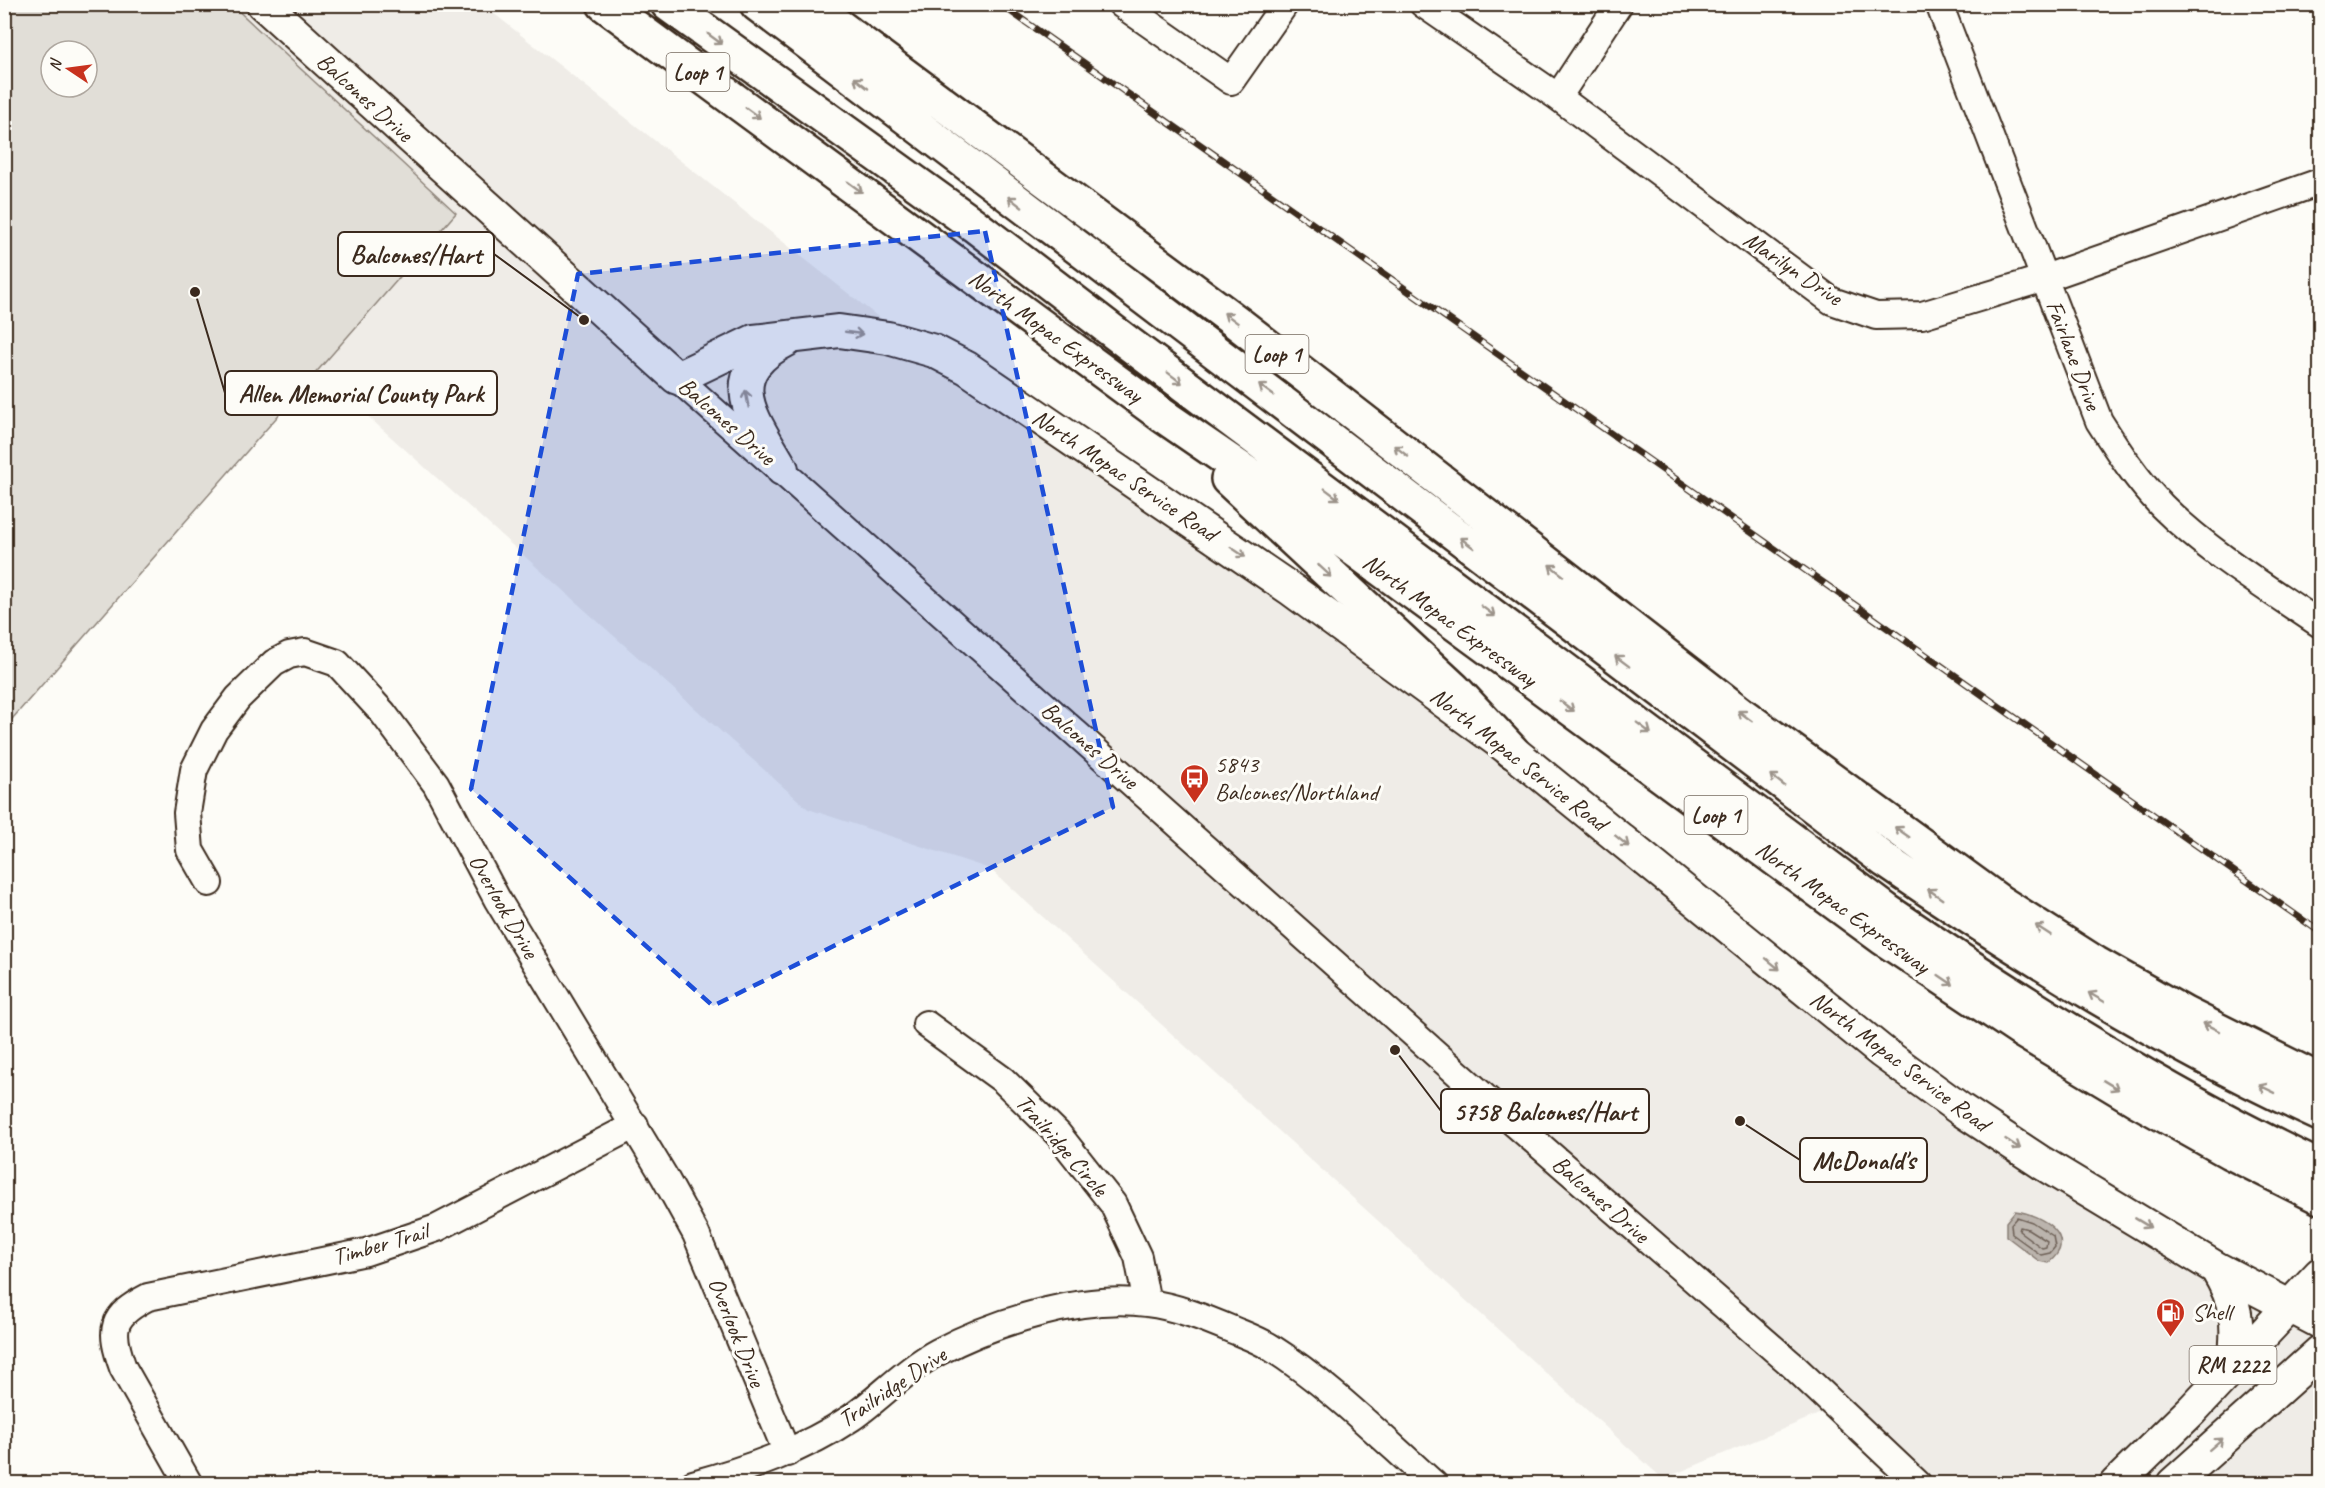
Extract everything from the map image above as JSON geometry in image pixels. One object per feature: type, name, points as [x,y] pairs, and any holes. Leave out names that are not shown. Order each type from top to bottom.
[{"type":"highway","name":"North Mopac Expressway","points":[[604,4],[1162,414],[1302,511],[1883,938],[2021,1030],[2109,1084],[2305,1171],[2320,1197]]},
{"type":"highway","points":[[668,4],[975,225],[1128,343],[1887,911],[1983,977],[2106,1054],[2305,1171]]},
{"type":"highway","points":[[757,4],[1798,796],[1992,915],[2058,975],[2177,1043],[2320,1114]]},
{"type":"highway","name":"Loop 1","points":[[808,4],[1234,321],[1741,714],[1992,915],[2095,963],[2184,1014],[2320,1081]]},
{"type":"highway","points":[[947,109],[1196,338]]},
{"type":"highway","points":[[791,140],[852,155],[981,247],[1128,343]]},
{"type":"highway","points":[[1162,414],[1283,533],[1454,689],[1512,751]]},
{"type":"main road","name":"Balcones Drive","points":[[263,4],[677,378]]},
{"type":"main road","name":"North Mopac Service Road","points":[[677,378],[754,341],[839,331],[888,338],[934,351],[967,368],[1292,590],[1512,751],[1899,1065],[1960,1109],[2033,1157],[2216,1268],[2320,1323]]},
{"type":"main road","points":[[782,469],[748,408],[745,386],[749,372],[759,358],[770,348],[796,335]]},
{"type":"main road","points":[[2216,1268],[2228,1288],[2238,1322],[2234,1364]]},
{"type":"main road","name":"RM 2222","points":[[2116,1484],[2192,1410],[2320,1274]]},
{"type":"main road","name":"RM 2222","points":[[2173,1484],[2320,1353]]},
{"type":"main road","points":[[2269,1399],[2320,1380]]},
{"type":"street","points":[[1121,4],[1231,81],[1285,4]]},
{"type":"street","name":"Marilyn Drive","points":[[1423,4],[1558,97],[1832,301],[1876,316],[1922,315],[2045,278],[2320,182]]},
{"type":"street","points":[[1558,97],[1619,4]]},
{"type":"street","name":"Fairlane Drive","points":[[1939,4],[2098,421],[2127,466],[2162,506],[2210,546],[2317,614]]},
{"type":"street","name":"Balcones Drive","points":[[677,378],[782,469],[1499,1110],[1790,1363],[1918,1484]]},
{"type":"street","name":"Overlook Drive","points":[[209,883],[190,850],[187,813],[194,770],[214,730],[238,698],[274,663],[289,655],[305,652],[337,663],[383,713],[436,784],[497,899],[635,1125],[696,1234],[787,1453]]},
{"type":"street","name":"Trailridge Circle","points":[[926,1024],[1003,1080],[1058,1134],[1113,1204],[1138,1257],[1147,1303]]},
{"type":"street","name":"Timber Trail","points":[[189,1484],[123,1368],[116,1347],[116,1325],[126,1309],[148,1298],[366,1251],[437,1228],[635,1125]]},
{"type":"street","name":"Trailridge Drive","points":[[693,1484],[747,1469],[787,1453],[850,1419],[936,1353],[987,1329],[1040,1313],[1098,1303],[1147,1303],[1216,1323],[1268,1346],[1315,1379],[1434,1484]]},
{"type":"highlighted area","points":[[985,231],[1113,807],[713,1006],[471,789],[578,274]]},
{"type":"shaded area","points":[[5,4],[232,5],[456,213],[5,727]]},
{"type":"shaded area","points":[[232,5],[483,5],[877,316],[977,389],[1419,697],[1797,1001],[1978,1141],[2251,1303],[2320,1335],[2320,1483],[1934,1483],[1850,1401],[1663,1479],[990,869],[808,809],[317,371],[455,213]]},
{"type":"water","points":[[2015,1211],[2046,1222],[2059,1236],[2060,1245],[2057,1254],[2048,1263],[2039,1261],[2006,1236],[2006,1222]]},
{"type":"railway","points":[[1000,4],[2320,932]]},
{"type":"place","name":"Allen Memorial County Park","points":[[195,292]]},
{"type":"place","name":"Balcones/Hart","points":[[584,320]]},
{"type":"place","name":"5843 Balcones/Northland","points":[[1194,804]]},
{"type":"place","name":"5758 Balcones/Hart","points":[[1395,1050]]},
{"type":"place","name":"McDonald's","points":[[1740,1121]]},
{"type":"place","name":"Shell","points":[[2171,1338]]}]
